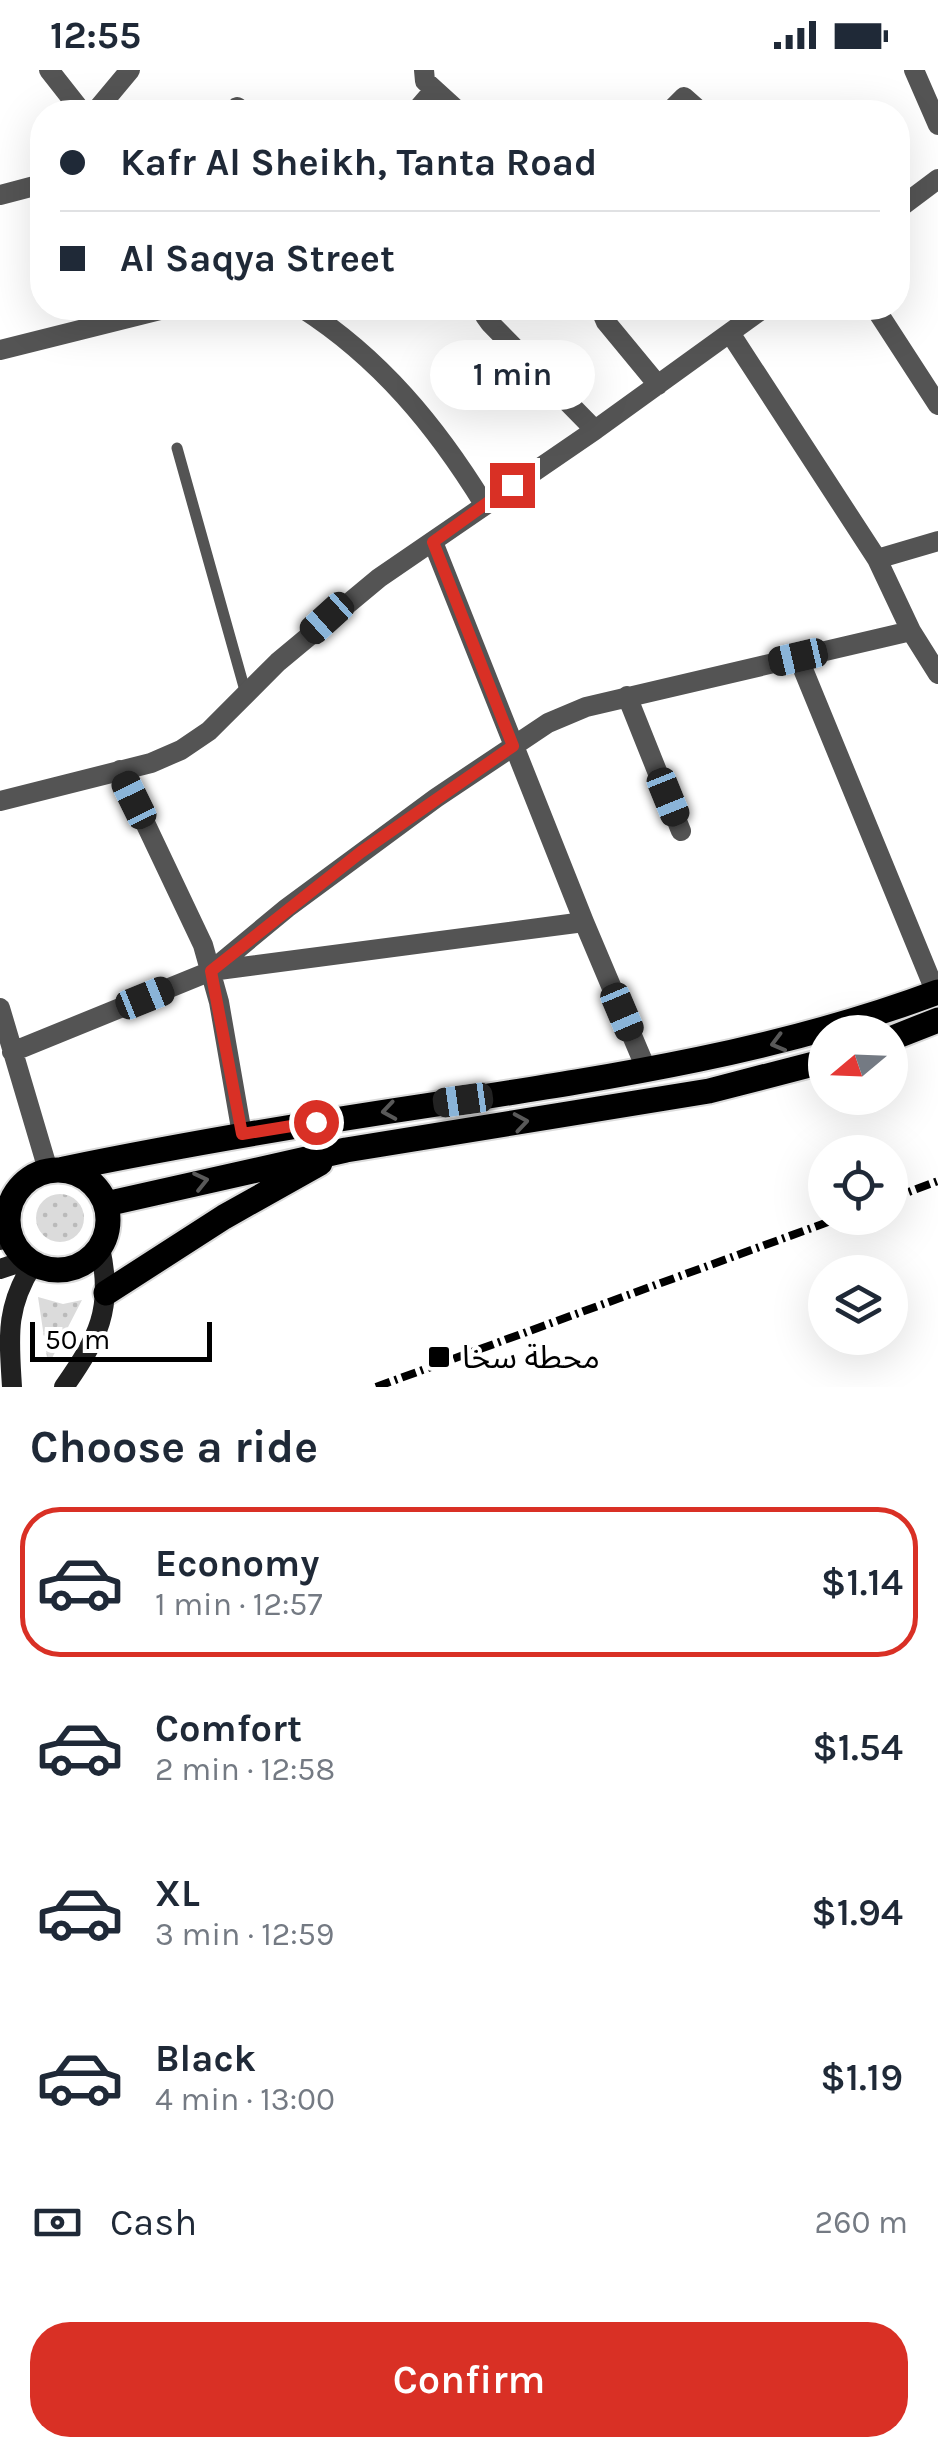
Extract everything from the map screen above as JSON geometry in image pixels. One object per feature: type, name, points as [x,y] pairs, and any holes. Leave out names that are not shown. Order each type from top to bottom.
[{"type":"main road","points":[[0,1184],[242,1134],[648,1071],[808,1035],[937,993]]},
{"type":"main road","points":[[908,1032],[938,1020]]},
{"type":"main road","points":[[106,1204],[346,1150],[692,1094],[808,1065]]},
{"type":"main road","points":[[106,1293],[224,1217],[346,1150]]},
{"type":"main road","points":[[49,1171],[90,1180],[106,1204],[109,1219],[100,1248],[87,1261],[70,1269],[51,1270],[30,1262],[5,1238],[4,1211],[18,1190],[49,1171]]},
{"type":"street","points":[[49,70],[73,100]]},
{"type":"street","points":[[106,100],[130,70]]},
{"type":"street","points":[[424,70],[423,77],[445,100]]},
{"type":"street","points":[[914,70],[938,125]]},
{"type":"street","points":[[425,100],[434,90]]},
{"type":"street","points":[[910,200],[938,178]]},
{"type":"street","points":[[0,195],[30,187]]},
{"type":"street","points":[[0,350],[120,320]]},
{"type":"street","points":[[321,320],[376,364],[417,406],[453,453],[484,504]]},
{"type":"street","points":[[488,320],[595,430]]},
{"type":"street","points":[[605,320],[658,385]]},
{"type":"street","points":[[0,801],[152,763],[181,750],[208,732],[327,618],[748,320]]},
{"type":"street","points":[[883,320],[938,405]]},
{"type":"street","points":[[730,333],[877,559],[938,674]]},
{"type":"street","points":[[433,542],[584,922],[648,1071]]},
{"type":"street","points":[[877,559],[938,542]]},
{"type":"street","points":[[211,971],[361,852],[513,746],[561,718],[627,696],[912,630]]},
{"type":"street","points":[[798,657],[937,993]]},
{"type":"street","points":[[627,696],[682,830]]},
{"type":"street","points":[[120,770],[193,920],[211,971],[242,1134]]},
{"type":"street","points":[[12,1052],[211,971],[584,922]]},
{"type":"street","points":[[0,1008],[49,1171]]},
{"type":"street","points":[[64,1387],[94,1341],[106,1293],[100,1248]]},
{"type":"street","points":[[0,1270],[30,1262]]},
{"type":"street","points":[[12,1387],[8,1335],[12,1310],[30,1262]]},
{"type":"lane","points":[[176,448],[246,694]]},
{"type":"shaded area","points":[[60,1194],[77,1201],[84,1218],[77,1235],[60,1242],[43,1235],[36,1218],[43,1201]]},
{"type":"shaded area","points":[[38,1297],[63,1304],[82,1300],[51,1360],[47,1357]]},
{"type":"railway","points":[[908,1192],[938,1181]]},
{"type":"railway","points":[[376,1387],[808,1229]]},
{"type":"place","name":"محطة سخا","points":[[439,1357]]},
{"type":"route","points":[[316,1122],[242,1134],[211,971],[361,852],[513,746],[433,542],[512,485]]}]
